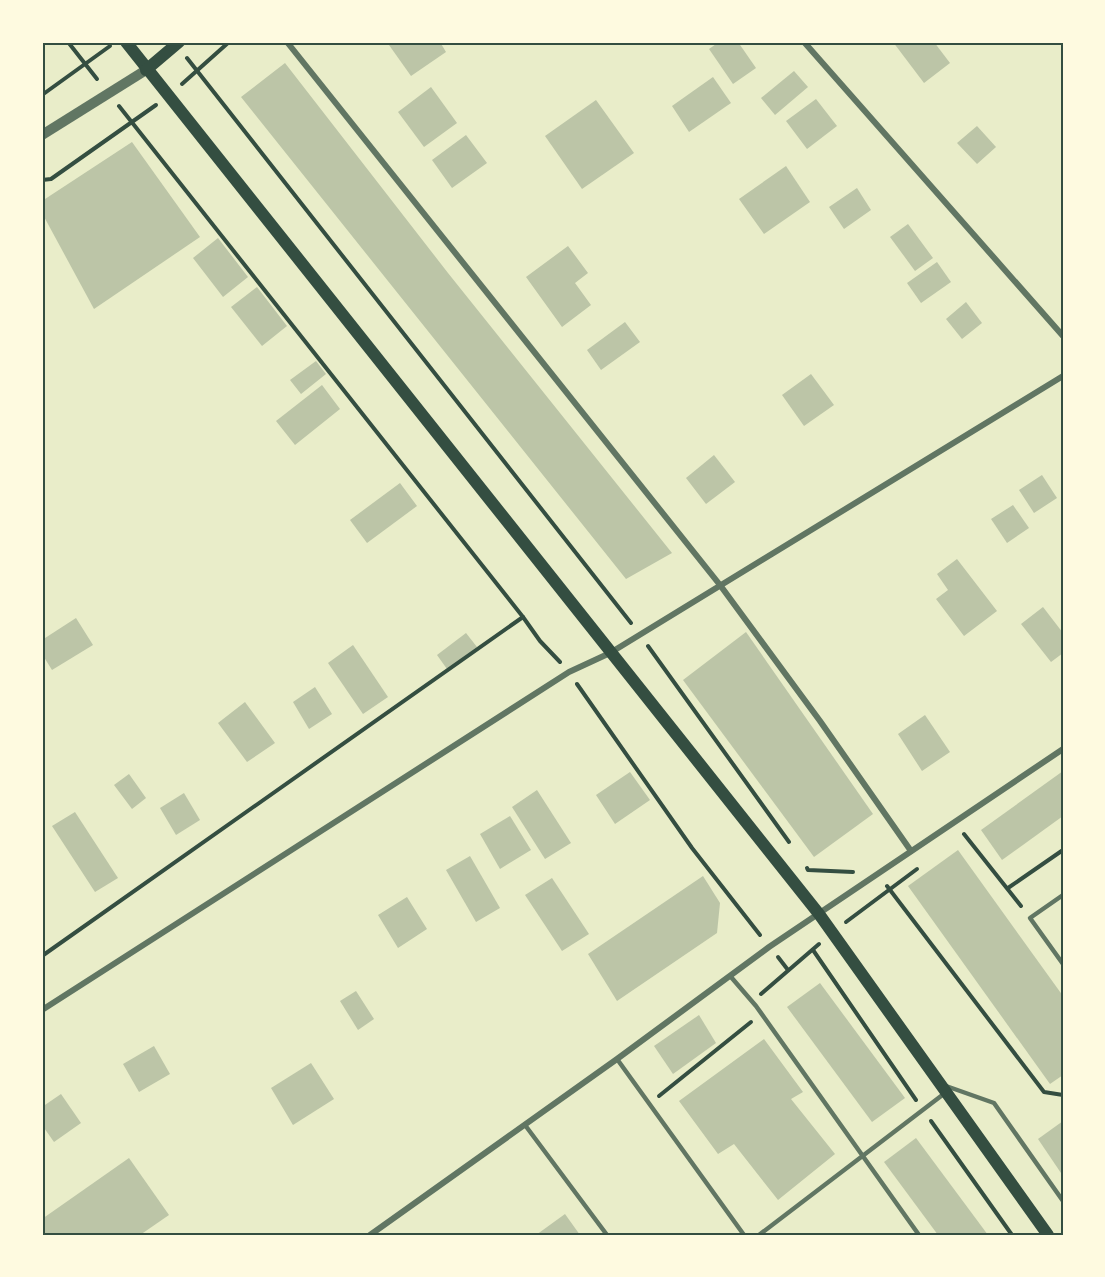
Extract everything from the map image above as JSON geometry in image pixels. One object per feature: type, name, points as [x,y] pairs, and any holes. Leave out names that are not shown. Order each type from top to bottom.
[{"type":"main road","points":[[126,42],[610,653],[748,822],[819,914],[1048,1235]]},
{"type":"main road","points":[[146,69],[177,43]]},
{"type":"street","points":[[287,42],[720,585],[820,721],[911,851]]},
{"type":"street","points":[[804,42],[1063,336]]},
{"type":"street","points":[[42,135],[146,69]]},
{"type":"street","points":[[42,1010],[569,672],[610,653],[1063,376]]},
{"type":"street","points":[[370,1235],[731,977],[769,946],[1063,749]]},
{"type":"lane","points":[[1063,895],[1030,918],[1063,964]]},
{"type":"lane","points":[[731,977],[756,1006],[919,1235]]},
{"type":"lane","points":[[617,1059],[744,1235]]},
{"type":"lane","points":[[759,1235],[922,1109],[944,1088],[994,1103],[1063,1201]]},
{"type":"lane","points":[[525,1125],[607,1235]]},
{"type":"path","points":[[68,42],[540,641],[569,672],[692,848],[788,970]]},
{"type":"path","points":[[42,95],[115,42]]},
{"type":"path","points":[[42,180],[51,179],[168,97],[229,42]]},
{"type":"path","points":[[177,43],[640,634],[795,851]]},
{"type":"path","points":[[42,956],[523,617]]},
{"type":"path","points":[[955,822],[1030,918]]},
{"type":"path","points":[[954,840],[972,826]]},
{"type":"path","points":[[1008,888],[1063,850]]},
{"type":"path","points":[[802,860],[808,870],[878,874],[1044,1092],[1063,1095]]},
{"type":"path","points":[[649,1104],[756,1018],[756,1006],[760,994],[831,932],[917,868]]},
{"type":"path","points":[[813,950],[1012,1235]]},
{"type":"building","points":[[393,42],[440,42],[446,52],[411,76],[389,45]]},
{"type":"building","points":[[719,42],[738,42],[756,68],[733,84],[709,49]]},
{"type":"building","points":[[893,42],[934,42],[950,63],[924,83]]},
{"type":"building","points":[[285,63],[448,273],[672,553],[626,579],[241,97]]},
{"type":"building","points":[[794,71],[808,87],[775,115],[761,98]]},
{"type":"building","points":[[713,77],[731,103],[689,132],[672,106]]},
{"type":"building","points":[[431,87],[457,123],[424,147],[398,112]]},
{"type":"building","points":[[816,99],[837,126],[807,149],[786,121]]},
{"type":"building","points":[[596,100],[634,153],[582,189],[545,136]]},
{"type":"building","points":[[977,126],[996,147],[977,164],[957,143]]},
{"type":"building","points":[[466,135],[487,163],[452,188],[432,160]]},
{"type":"building","points":[[132,142],[200,237],[94,309],[42,213],[42,201]]},
{"type":"building","points":[[786,166],[810,202],[764,234],[739,199]]},
{"type":"building","points":[[857,188],[871,210],[844,229],[829,207]]},
{"type":"building","points":[[908,224],[933,258],[915,271],[890,237]]},
{"type":"building","points":[[218,238],[248,277],[223,297],[193,258]]},
{"type":"building","points":[[568,246],[588,273],[575,283],[591,305],[562,327],[526,277]]},
{"type":"building","points":[[937,262],[951,282],[921,303],[907,283]]},
{"type":"building","points":[[257,287],[287,326],[262,346],[231,307]]},
{"type":"building","points":[[966,302],[982,323],[962,339],[946,319]]},
{"type":"building","points":[[625,322],[640,342],[601,370],[587,350]]},
{"type":"building","points":[[316,361],[326,374],[301,394],[290,380]]},
{"type":"building","points":[[811,374],[834,405],[804,426],[782,395]]},
{"type":"building","points":[[322,385],[340,409],[295,445],[276,421]]},
{"type":"building","points":[[714,455],[735,482],[706,504],[686,478]]},
{"type":"building","points":[[1042,475],[1057,498],[1034,513],[1019,490]]},
{"type":"building","points":[[400,483],[417,506],[367,543],[350,520]]},
{"type":"building","points":[[1013,505],[1029,528],[1007,543],[991,519]]},
{"type":"building","points":[[957,559],[997,611],[964,636],[936,599],[948,590],[937,574]]},
{"type":"building","points":[[1043,607],[1063,633],[1063,653],[1051,662],[1021,624]]},
{"type":"building","points":[[76,618],[93,645],[52,670],[42,654],[42,640]]},
{"type":"building","points":[[746,632],[873,814],[814,857],[683,680]]},
{"type":"building","points":[[466,633],[477,647],[447,669],[437,655]]},
{"type":"building","points":[[353,645],[388,697],[363,714],[328,663]]},
{"type":"building","points":[[315,687],[332,714],[309,729],[293,702]]},
{"type":"building","points":[[245,702],[275,743],[247,762],[218,723]]},
{"type":"building","points":[[925,715],[950,752],[922,771],[898,734]]},
{"type":"building","points":[[1063,771],[1063,816],[1002,860],[981,830]]},
{"type":"building","points":[[630,772],[650,800],[615,824],[596,795]]},
{"type":"building","points":[[129,774],[146,798],[132,809],[114,785]]},
{"type":"building","points":[[537,790],[571,843],[545,859],[512,807]]},
{"type":"building","points":[[184,793],[200,820],[176,835],[160,808]]},
{"type":"building","points":[[75,812],[118,878],[95,892],[52,826]]},
{"type":"building","points":[[510,816],[531,850],[500,869],[480,834]]},
{"type":"building","points":[[958,850],[1063,996],[1063,1075],[1050,1084],[908,886]]},
{"type":"building","points":[[470,856],[500,908],[476,922],[446,870]]},
{"type":"building","points":[[703,876],[720,903],[717,933],[617,1001],[588,954]]},
{"type":"building","points":[[552,878],[589,934],[562,951],[525,895]]},
{"type":"building","points":[[407,897],[427,929],[398,948],[378,915]]},
{"type":"building","points":[[820,983],[905,1098],[872,1122],[787,1007]]},
{"type":"building","points":[[356,991],[374,1019],[358,1030],[340,1001]]},
{"type":"building","points":[[699,1015],[716,1043],[673,1074],[654,1046]]},
{"type":"building","points":[[764,1039],[803,1092],[791,1099],[835,1154],[778,1200],[734,1144],[718,1154],[679,1101]]},
{"type":"building","points":[[154,1046],[170,1074],[139,1092],[123,1064]]},
{"type":"building","points":[[311,1063],[334,1099],[293,1125],[271,1088]]},
{"type":"building","points":[[61,1094],[81,1123],[54,1142],[42,1125],[42,1107]]},
{"type":"building","points":[[1063,1121],[1063,1176],[1038,1139]]},
{"type":"building","points":[[916,1138],[988,1235],[938,1235],[884,1162]]},
{"type":"building","points":[[129,1158],[169,1215],[140,1235],[42,1235],[42,1219]]},
{"type":"building","points":[[565,1214],[580,1235],[536,1235]]}]
